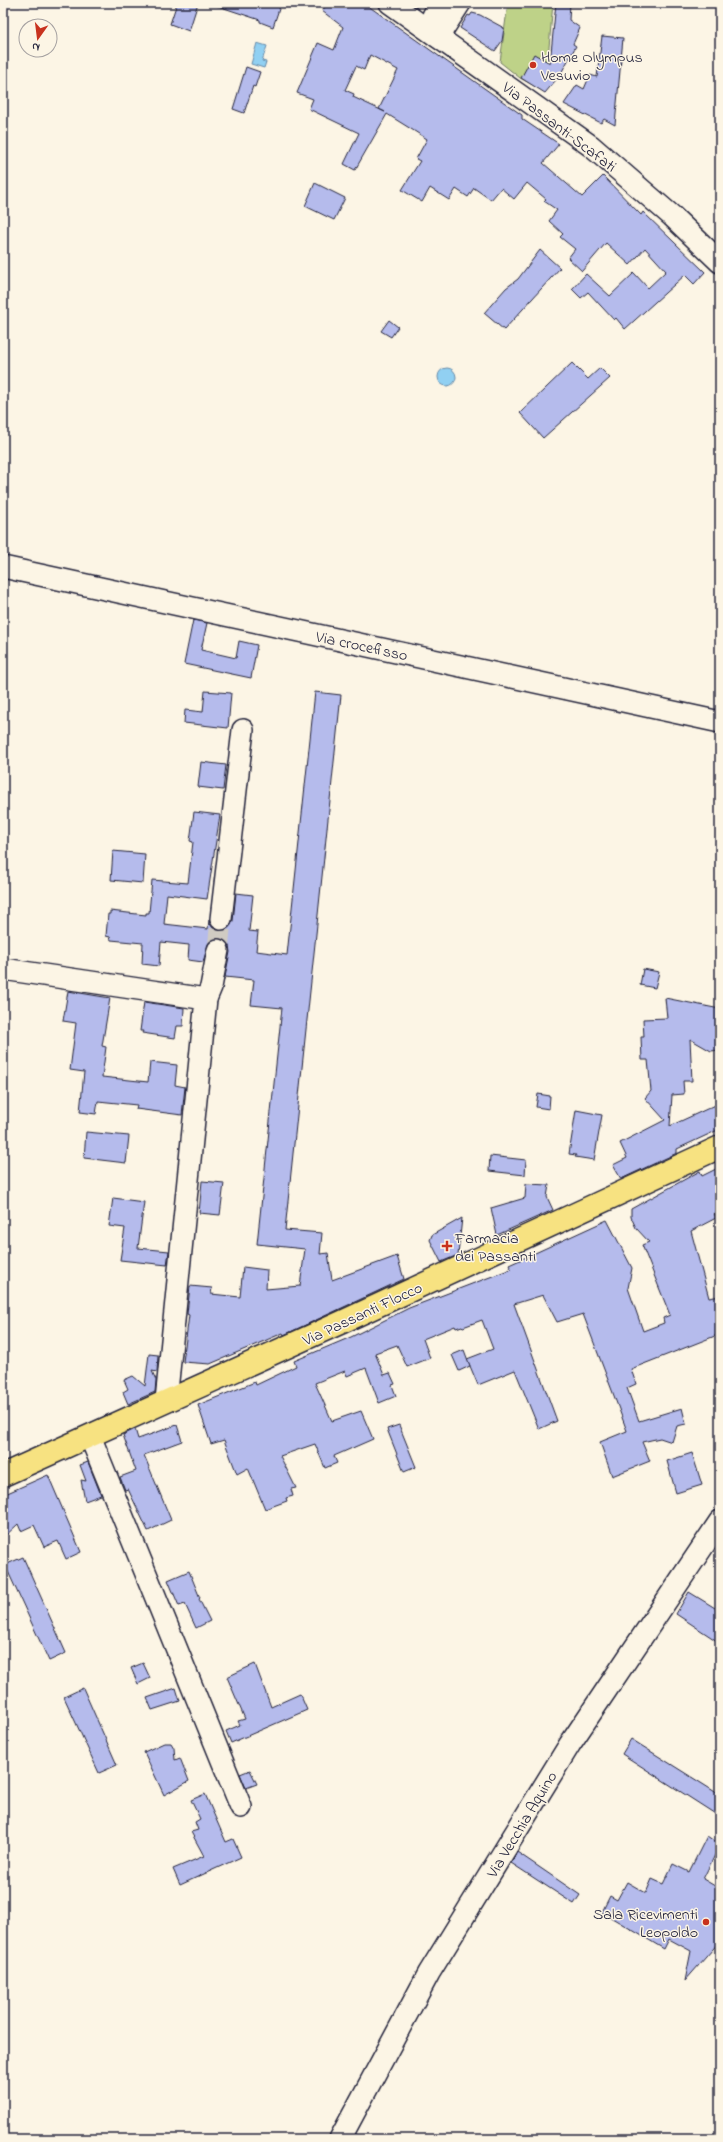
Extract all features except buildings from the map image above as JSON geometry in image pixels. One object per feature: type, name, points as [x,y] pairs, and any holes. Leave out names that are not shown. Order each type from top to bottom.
[{"type":"main road","name":"Via Passanti Flocco","points":[[3,1475],[342,1322],[720,1147]]},
{"type":"street","name":"Via Passanti-Scafati","points":[[390,3],[591,146],[672,216],[720,262]]},
{"type":"street","points":[[434,34],[433,16],[440,3]]},
{"type":"street","points":[[434,34],[460,3]]},
{"type":"street","name":"Via crocefisso","points":[[3,567],[720,722]]},
{"type":"street","points":[[221,919],[243,730]]},
{"type":"street","points":[[166,1401],[206,999],[211,987],[218,950]]},
{"type":"street","points":[[3,969],[206,999]]},
{"type":"street","points":[[90,1436],[241,1807]]},
{"type":"street","name":"Via Vecchia Aquino","points":[[340,2139],[429,1973],[558,1764],[720,1520]]},
{"type":"green space","points":[[508,3],[553,3],[545,92],[520,78],[500,62]]},
{"type":"water","points":[[257,43],[267,46],[262,61],[266,62],[264,68],[251,64]]},
{"type":"water","points":[[443,368],[451,368],[456,373],[454,384],[451,386],[443,386],[438,381],[438,373]]},
{"type":"tunnel","points":[[218,950],[221,919]]},
{"type":"place","name":"Home Olympus Vesuvio","points":[[533,65]]},
{"type":"place","name":"Farmacia dei Passanti","points":[[447,1246]]},
{"type":"place","name":"Sala Ricevimenti Leopoldo","points":[[706,1922]]}]
